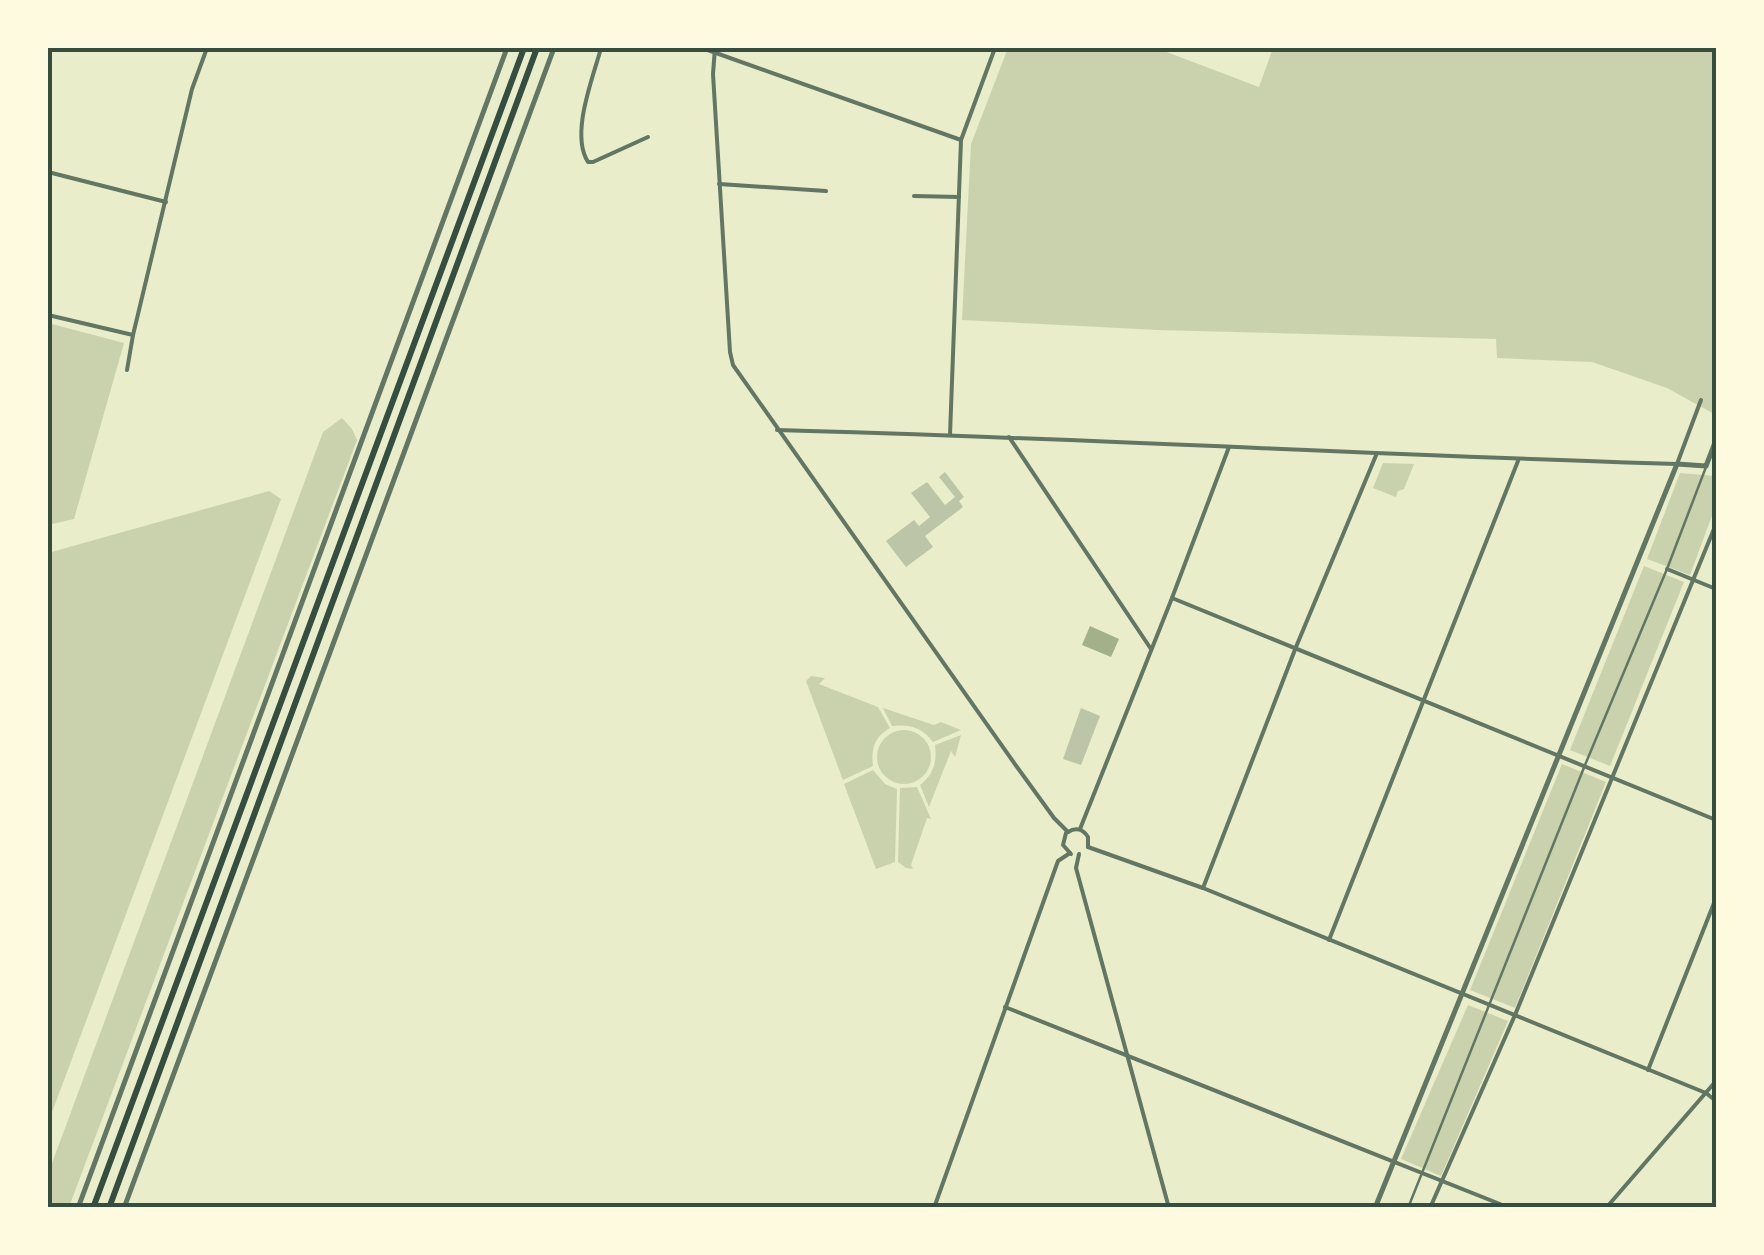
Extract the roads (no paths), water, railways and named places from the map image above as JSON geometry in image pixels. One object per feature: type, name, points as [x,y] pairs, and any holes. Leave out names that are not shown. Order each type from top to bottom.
[{"type":"main road","points":[[93,1208],[524,48]]},
{"type":"main road","points":[[108,1208],[537,48]]},
{"type":"street","points":[[128,370],[192,89],[207,48]]},
{"type":"street","points":[[78,1208],[506,48]]},
{"type":"street","points":[[124,1208],[554,48]]},
{"type":"street","points":[[601,48],[583,119],[581,151],[588,162],[593,162],[648,138]]},
{"type":"street","points":[[702,48],[961,140]]},
{"type":"street","points":[[950,435],[961,140],[995,48]]},
{"type":"street","points":[[714,50],[712,74],[732,362],[1017,767],[1068,832]]},
{"type":"street","points":[[48,172],[166,202]]},
{"type":"street","points":[[719,184],[826,191]]},
{"type":"street","points":[[914,196],[959,198]]},
{"type":"street","points":[[48,314],[133,335]]},
{"type":"street","points":[[1375,1208],[1700,400]]},
{"type":"street","points":[[777,430],[1716,466]]},
{"type":"street","points":[[1009,436],[1151,649]]},
{"type":"street","points":[[1408,1208],[1716,440]]},
{"type":"street","points":[[1080,830],[1230,447]]},
{"type":"street","points":[[1203,888],[1376,453]]},
{"type":"street","points":[[1329,940],[1519,459]]},
{"type":"street","points":[[1430,1208],[1515,1015],[1716,524]]},
{"type":"street","points":[[1667,569],[1716,589]]},
{"type":"street","points":[[1172,598],[1716,820]]},
{"type":"street","points":[[1068,832],[1080,830],[1088,836],[1088,847]]},
{"type":"street","points":[[1068,832],[1063,841],[1065,849],[1079,854]]},
{"type":"street","points":[[1088,847],[1203,888],[1716,1100]]},
{"type":"street","points":[[1088,847],[1079,854],[1076,868],[1169,1208]]},
{"type":"street","points":[[936,1207],[1058,861],[1070,853]]},
{"type":"street","points":[[1648,1070],[1716,898]]},
{"type":"street","points":[[1005,1007],[1510,1208]]},
{"type":"street","points":[[1606,1208],[1716,1081]]}]
